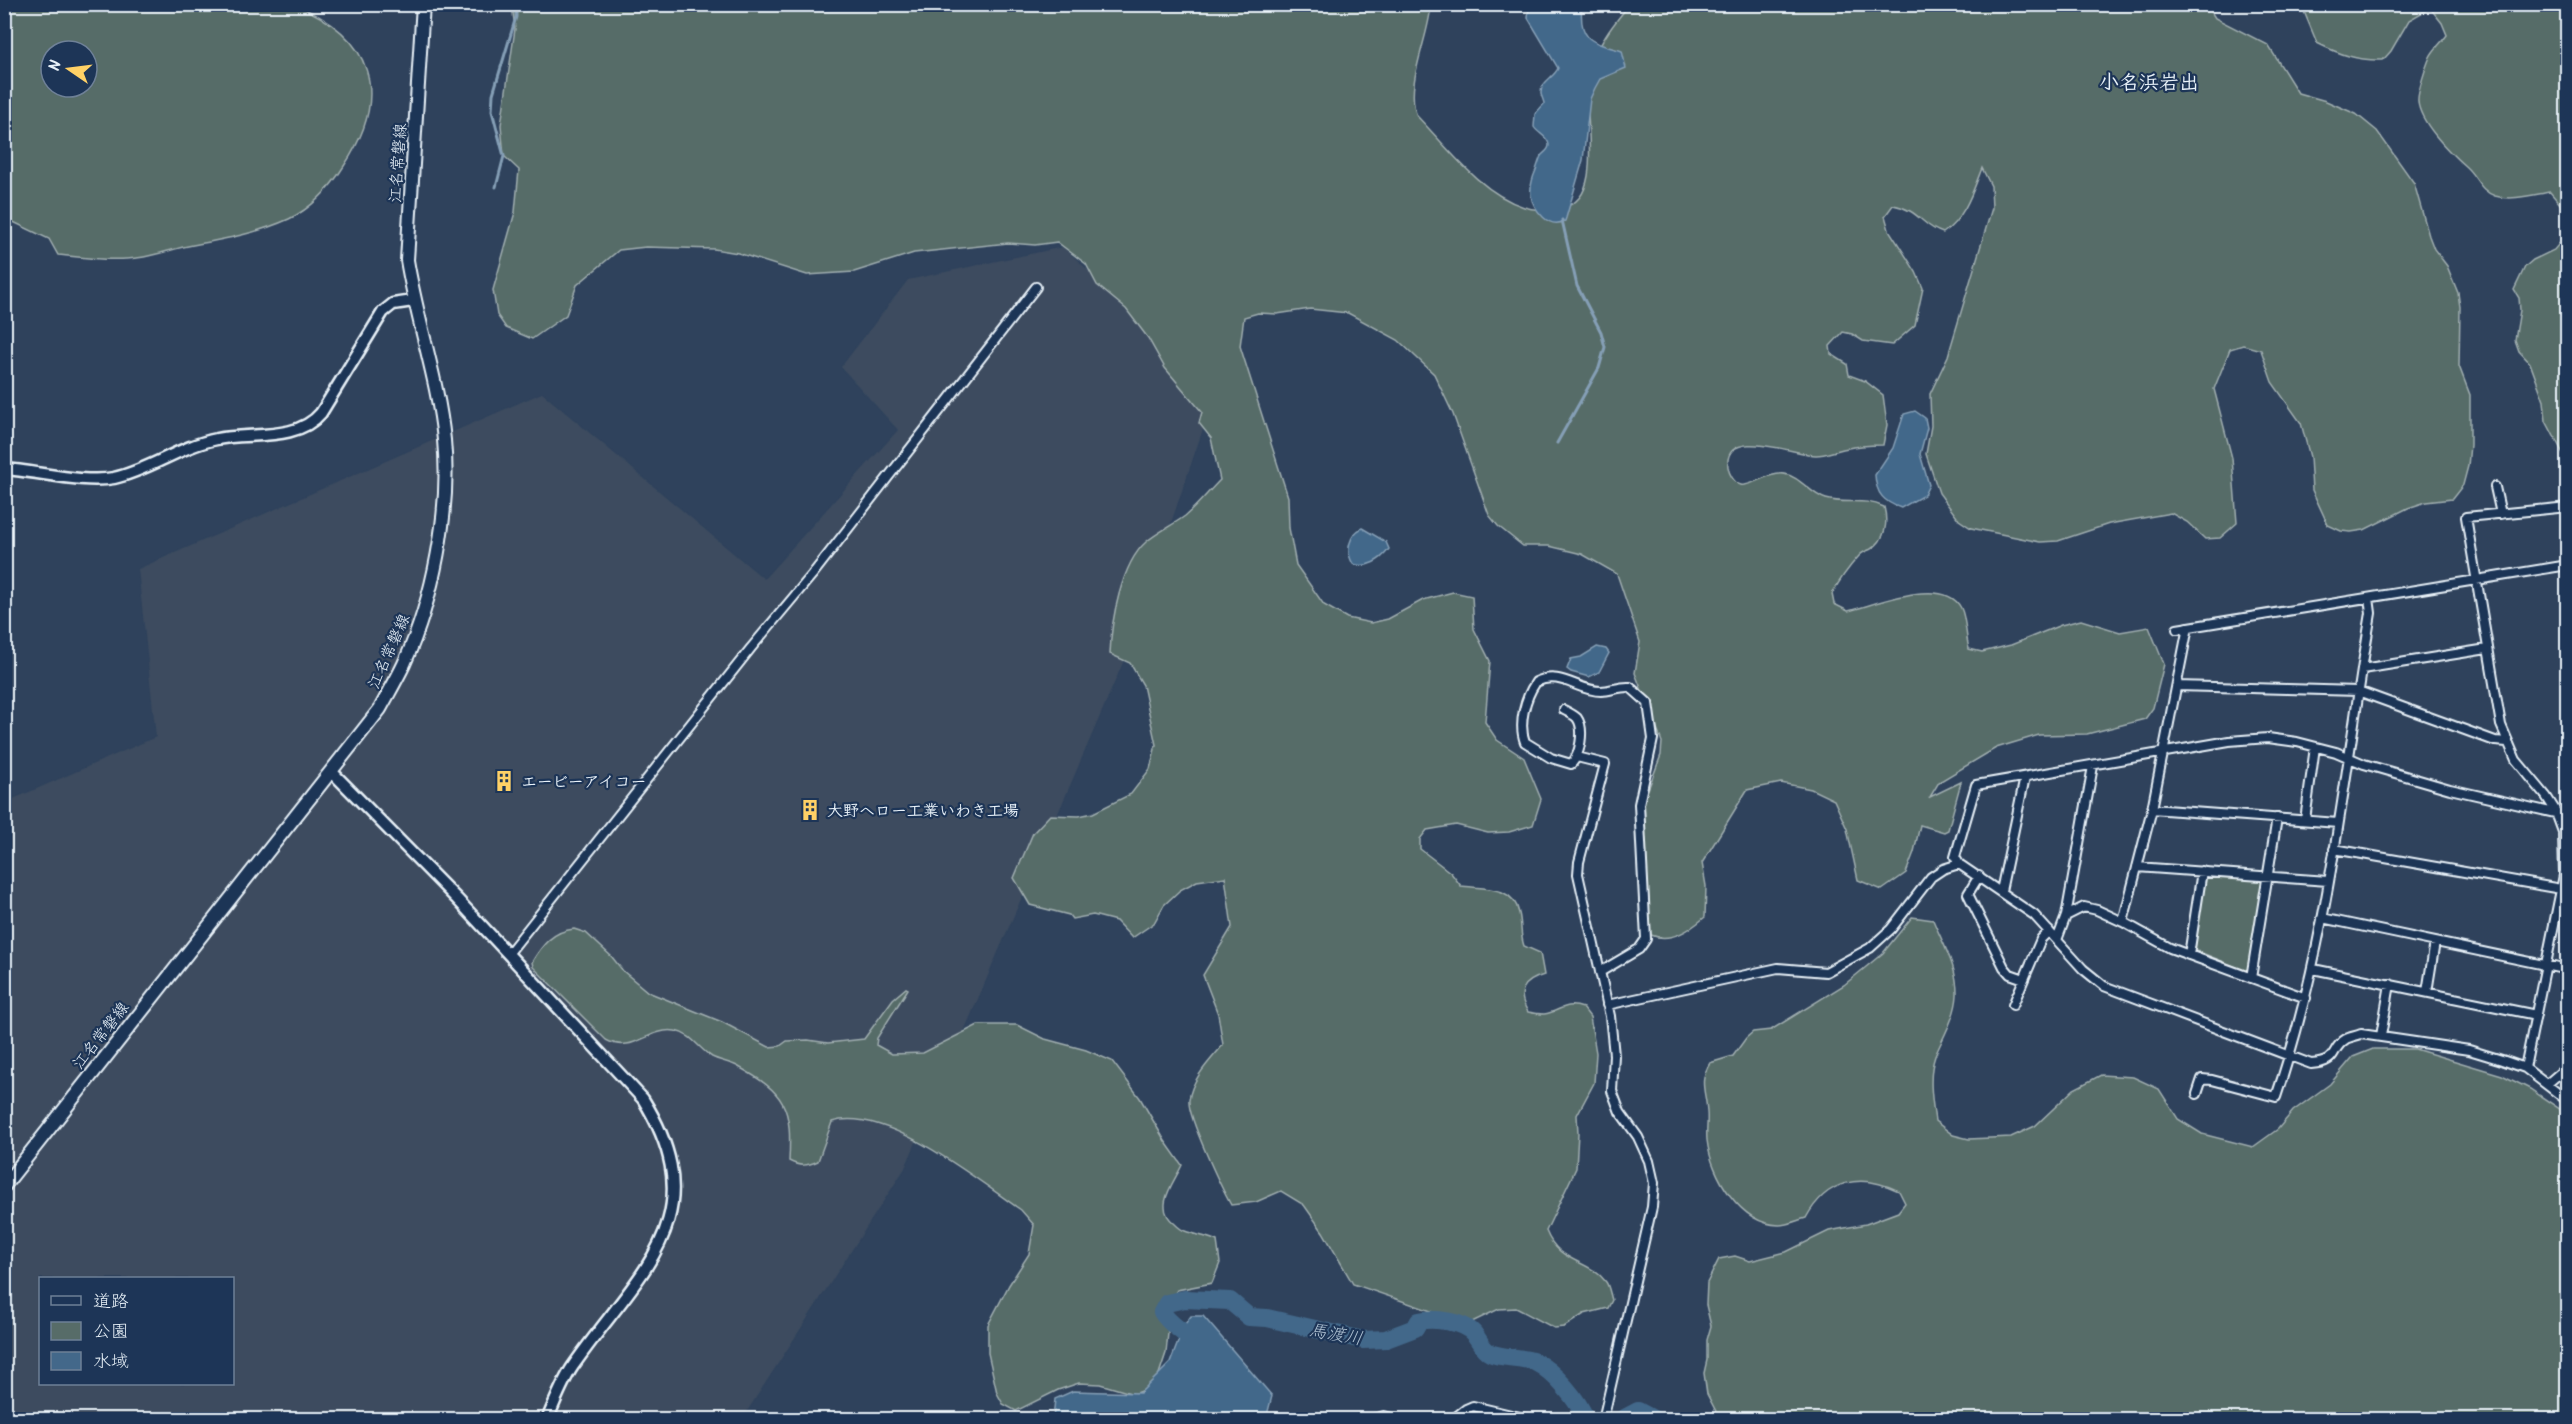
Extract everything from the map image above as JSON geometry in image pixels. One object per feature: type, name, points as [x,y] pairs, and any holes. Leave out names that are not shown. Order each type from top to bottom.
[{"type":"main road","name":"江名常磐線","points":[[4,1186],[380,709],[404,663],[426,604],[443,513],[444,441],[407,260],[423,4]]},
{"type":"street","points":[[508,954],[751,648],[812,575],[1036,287]]},
{"type":"street","points":[[4,469],[80,478],[114,478],[182,449],[205,442],[228,437],[276,434],[307,425],[321,414],[383,312],[393,304],[414,301]]},
{"type":"street","points":[[2495,488],[2501,514]]},
{"type":"street","points":[[2525,1068],[2564,891],[2564,843],[2561,822],[2546,796],[2519,766],[2501,725],[2466,517],[2568,507]]},
{"type":"street","points":[[2177,629],[2568,565]]},
{"type":"street","points":[[2197,1094],[2202,1079],[2276,1097],[2290,1057],[2313,969],[2334,849],[2372,613],[2369,598]]},
{"type":"street","points":[[2123,922],[2152,809],[2188,627]]},
{"type":"street","points":[[2362,669],[2487,649]]},
{"type":"street","points":[[1564,710],[1577,718],[1580,727],[1577,757],[1571,764],[1563,763],[1525,742],[1522,726],[1523,713],[1536,682],[1559,677],[1587,690],[1602,691],[1630,687],[1648,703],[1653,739],[1639,804],[1646,939],[1639,949],[1600,972]]},
{"type":"street","points":[[2177,686],[2358,691],[2495,741],[2507,742]]},
{"type":"street","points":[[2568,816],[2450,789],[2315,747],[2268,738],[2229,741],[1976,785],[1955,857],[1959,864],[2034,915],[2083,969],[2104,986],[2311,1064],[2325,1063],[2334,1056],[2344,1040],[2361,1034],[2381,1036],[2469,1050],[2525,1068],[2568,1101]]},
{"type":"street","points":[[2304,820],[2315,747]]},
{"type":"street","points":[[1577,757],[1605,764],[1579,862],[1578,874],[1607,1005],[1614,1055],[1612,1091],[1620,1112],[1638,1137],[1649,1161],[1654,1194],[1603,1419]]},
{"type":"street","points":[[2057,940],[2066,916],[2093,765]]},
{"type":"street","points":[[332,772],[508,954],[643,1099],[664,1138],[672,1177],[670,1218],[658,1249],[572,1368],[547,1419]]},
{"type":"street","points":[[2001,891],[2025,777]]},
{"type":"street","points":[[2152,809],[2338,823]]},
{"type":"street","points":[[2251,978],[2277,818]]},
{"type":"street","points":[[2334,849],[2564,891]]},
{"type":"street","points":[[1607,1005],[1778,968],[1826,972],[1870,948],[1891,928],[1931,877],[1943,869],[1959,864]]},
{"type":"street","points":[[2138,867],[2328,881]]},
{"type":"street","points":[[2189,955],[2202,872]]},
{"type":"street","points":[[1979,876],[1968,894],[2004,967],[2010,974],[2024,979]]},
{"type":"street","points":[[2066,916],[2084,907],[2123,922],[2170,948],[2306,998]]},
{"type":"street","points":[[2322,918],[2568,970]]},
{"type":"street","points":[[2013,1005],[2041,939],[2049,932]]},
{"type":"street","points":[[2427,992],[2435,942]]},
{"type":"street","points":[[2313,969],[2536,1015]]},
{"type":"street","points":[[2381,1036],[2390,984]]},
{"type":"street","points":[[2547,1084],[2568,1066]]},
{"type":"street","points":[[1452,1419],[1466,1408],[1473,1406],[1532,1419]]},
{"type":"street","points":[[1370,1419],[1384,1416],[1400,1419]]},
{"type":"shaded area","points":[[1063,247],[1217,388],[1125,658],[905,1168],[742,1419],[5,1419],[4,803],[156,737],[138,569],[542,393],[764,579],[898,430],[841,367],[908,280]]},
{"type":"green space","points":[[5,4],[293,4],[320,17],[342,33],[357,51],[366,70],[370,92],[367,115],[359,140],[327,189],[313,203],[289,219],[242,235],[133,258],[111,259],[58,255],[49,239],[5,218]]},
{"type":"green space","points":[[512,5],[1431,5],[1413,90],[1417,116],[1466,168],[1493,191],[1524,207],[1542,209],[1560,208],[1572,204],[1585,188],[1590,148],[1588,90],[1593,62],[1613,25],[1629,5],[2207,5],[2215,18],[2268,45],[2298,93],[2326,101],[2356,114],[2377,131],[2414,183],[2434,249],[2447,266],[2458,293],[2460,307],[2459,366],[2470,395],[2468,466],[2463,485],[2452,499],[2426,502],[2408,508],[2364,530],[2341,531],[2328,525],[2312,490],[2310,457],[2301,423],[2272,382],[2261,350],[2243,345],[2230,349],[2214,389],[2232,458],[2237,523],[2220,538],[2205,539],[2187,522],[2171,513],[2109,524],[2058,541],[2040,542],[1971,528],[1959,520],[1939,493],[1926,454],[1931,426],[1930,394],[1948,356],[1992,208],[1991,186],[1982,168],[1963,212],[1943,233],[1909,210],[1893,205],[1885,216],[1889,230],[1916,272],[1923,288],[1915,325],[1892,345],[1863,341],[1852,334],[1843,332],[1830,346],[1831,354],[1847,364],[1849,375],[1865,381],[1883,395],[1887,425],[1883,445],[1853,447],[1816,455],[1763,445],[1737,447],[1730,454],[1728,467],[1731,475],[1736,482],[1744,485],[1772,475],[1790,475],[1820,497],[1841,501],[1869,502],[1884,507],[1886,525],[1883,536],[1876,545],[1860,555],[1844,574],[1832,594],[1834,604],[1848,611],[1908,595],[1940,594],[1952,598],[1961,608],[1969,649],[1982,652],[2011,645],[2061,625],[2081,620],[2120,632],[2149,627],[2164,664],[2153,708],[2145,719],[2087,734],[2039,735],[1996,748],[1939,782],[1930,797],[1961,782],[1948,830],[1944,832],[1920,825],[1906,873],[1882,890],[1858,880],[1847,829],[1834,800],[1811,789],[1781,783],[1747,790],[1702,863],[1706,886],[1705,917],[1680,934],[1658,937],[1651,935],[1647,915],[1647,867],[1642,834],[1643,803],[1661,755],[1662,742],[1635,673],[1640,642],[1617,574],[1582,554],[1549,546],[1523,546],[1498,526],[1489,515],[1453,414],[1434,374],[1398,340],[1348,313],[1310,309],[1277,314],[1258,313],[1244,317],[1240,346],[1288,497],[1289,528],[1296,565],[1324,605],[1347,618],[1371,623],[1388,619],[1423,600],[1453,592],[1472,596],[1474,629],[1490,661],[1485,722],[1497,740],[1524,758],[1541,799],[1533,825],[1509,832],[1488,833],[1456,825],[1427,830],[1420,839],[1420,849],[1451,873],[1461,886],[1496,890],[1511,897],[1516,904],[1524,946],[1540,953],[1544,975],[1531,980],[1524,988],[1522,999],[1528,1012],[1544,1014],[1567,1006],[1577,1006],[1583,1008],[1590,1017],[1596,1053],[1594,1083],[1577,1115],[1576,1168],[1546,1231],[1558,1250],[1599,1275],[1607,1284],[1612,1300],[1608,1308],[1584,1314],[1564,1327],[1554,1328],[1516,1308],[1499,1309],[1472,1322],[1457,1320],[1353,1284],[1323,1232],[1304,1205],[1281,1191],[1256,1202],[1231,1205],[1193,1121],[1189,1100],[1198,1077],[1223,1045],[1218,1014],[1203,975],[1232,927],[1225,877],[1197,881],[1180,890],[1164,905],[1154,923],[1132,938],[1116,921],[1093,915],[1072,919],[1069,915],[1030,905],[1014,878],[1033,833],[1050,815],[1079,816],[1093,813],[1131,794],[1150,769],[1156,745],[1143,685],[1130,663],[1110,654],[1115,610],[1124,579],[1137,552],[1150,539],[1185,516],[1220,480],[1211,438],[1199,423],[1202,412],[1165,368],[1148,338],[1126,309],[1097,285],[1086,264],[1057,242],[1035,245],[1008,243],[914,253],[854,272],[807,275],[738,253],[714,249],[646,247],[619,250],[577,285],[566,315],[532,339],[506,328],[497,315],[493,290],[515,212],[519,170],[504,156],[501,125],[515,29]]},
{"type":"green space","points":[[2294,5],[2567,5],[2567,218],[2566,211],[2550,192],[2515,198],[2490,194],[2430,128],[2420,109],[2419,92],[2430,57],[2447,35],[2442,23],[2430,8],[2409,20],[2391,51],[2383,60],[2374,60],[2348,56],[2317,43],[2303,9]]},
{"type":"green space","points":[[2567,222],[2568,461],[2546,421],[2544,401],[2530,363],[2519,351],[2515,340],[2520,310],[2519,298],[2514,290],[2525,267],[2533,260],[2554,250],[2563,239]]},
{"type":"green space","points":[[2208,875],[2260,880],[2263,883],[2250,969],[2246,971],[2194,948],[2205,878]]},
{"type":"green space","points":[[1912,917],[1933,920],[1949,956],[1957,985],[1952,1019],[1935,1056],[1931,1080],[1935,1121],[1953,1135],[1969,1139],[2011,1137],[2035,1126],[2074,1089],[2101,1075],[2133,1077],[2159,1089],[2178,1119],[2202,1134],[2253,1147],[2278,1129],[2293,1111],[2330,1084],[2353,1057],[2373,1049],[2415,1049],[2502,1075],[2530,1089],[2567,1114],[2567,1419],[1720,1419],[1707,1394],[1704,1373],[1707,1360],[1707,1340],[1711,1326],[1706,1305],[1707,1283],[1719,1259],[1735,1256],[1750,1261],[1786,1252],[1829,1231],[1866,1224],[1898,1212],[1905,1203],[1899,1191],[1885,1185],[1858,1181],[1846,1183],[1824,1195],[1806,1218],[1779,1225],[1752,1216],[1730,1195],[1714,1168],[1707,1140],[1704,1087],[1706,1070],[1710,1063],[1733,1056],[1753,1032],[1771,1030],[1844,985],[1883,953]]},
{"type":"green space","points":[[574,929],[586,933],[612,957],[623,971],[648,992],[722,1022],[769,1047],[780,1046],[787,1041],[808,1040],[828,1043],[864,1039],[893,999],[906,988],[908,989],[877,1038],[876,1045],[892,1054],[923,1053],[978,1025],[1017,1025],[1045,1039],[1086,1050],[1112,1061],[1140,1098],[1182,1165],[1165,1202],[1168,1217],[1184,1230],[1217,1241],[1220,1263],[1212,1283],[1177,1290],[1165,1308],[1168,1333],[1166,1353],[1157,1380],[1147,1389],[1134,1394],[1100,1384],[1079,1383],[1058,1390],[1016,1411],[1003,1404],[997,1393],[988,1353],[988,1325],[1009,1285],[1029,1254],[1034,1225],[1021,1210],[930,1148],[904,1134],[878,1124],[854,1120],[832,1122],[818,1161],[804,1165],[789,1161],[787,1114],[776,1094],[766,1085],[737,1066],[712,1057],[690,1038],[675,1031],[657,1033],[633,1043],[616,1044],[606,1040],[533,967],[532,962],[549,940],[560,933]]},
{"type":"water","points":[[1529,5],[1582,5],[1581,17],[1585,33],[1595,42],[1622,51],[1626,68],[1600,79],[1590,99],[1583,160],[1565,221],[1559,223],[1550,222],[1543,217],[1534,206],[1531,195],[1532,183],[1541,156],[1549,145],[1547,139],[1534,127],[1535,114],[1544,104],[1541,94],[1543,86],[1558,68],[1528,18]]},
{"type":"water","points":[[1915,411],[1925,418],[1927,428],[1920,454],[1929,485],[1924,495],[1901,508],[1882,496],[1877,487],[1875,475],[1893,448],[1904,414]]},
{"type":"water","points":[[1362,528],[1386,542],[1389,549],[1373,562],[1358,565],[1353,564],[1349,549],[1351,539]]},
{"type":"water","points":[[1597,647],[1606,649],[1609,653],[1599,672],[1589,677],[1567,669],[1571,659],[1581,657]]},
{"type":"water","points":[[1191,1316],[1203,1316],[1272,1396],[1266,1419],[1053,1419],[1055,1399],[1073,1391],[1140,1393],[1170,1363],[1185,1324]]},
{"type":"waterway","points":[[496,187],[504,156],[492,111],[493,94],[516,17],[516,4]]},
{"type":"waterway","points":[[1557,443],[1599,368],[1605,347],[1601,332],[1577,286],[1562,220]]},
{"type":"waterway","name":"馬渡川","points":[[1188,1337],[1162,1312],[1167,1303],[1185,1299],[1230,1301],[1249,1317],[1267,1318],[1363,1340],[1386,1339],[1415,1328],[1419,1321],[1449,1322],[1470,1330],[1490,1353],[1530,1360],[1542,1366],[1565,1387],[1578,1404],[1586,1420]]},
{"type":"waterway","name":"馬渡川","points":[[1621,1420],[1638,1411],[1655,1420]]},
{"type":"place","name":"エービーアイコー","points":[[504,781]]},
{"type":"place","name":"大野ヘロー工業いわき工場","points":[[810,810]]},
{"type":"district","name":"小名浜岩出","points":[[2149,82]]}]
